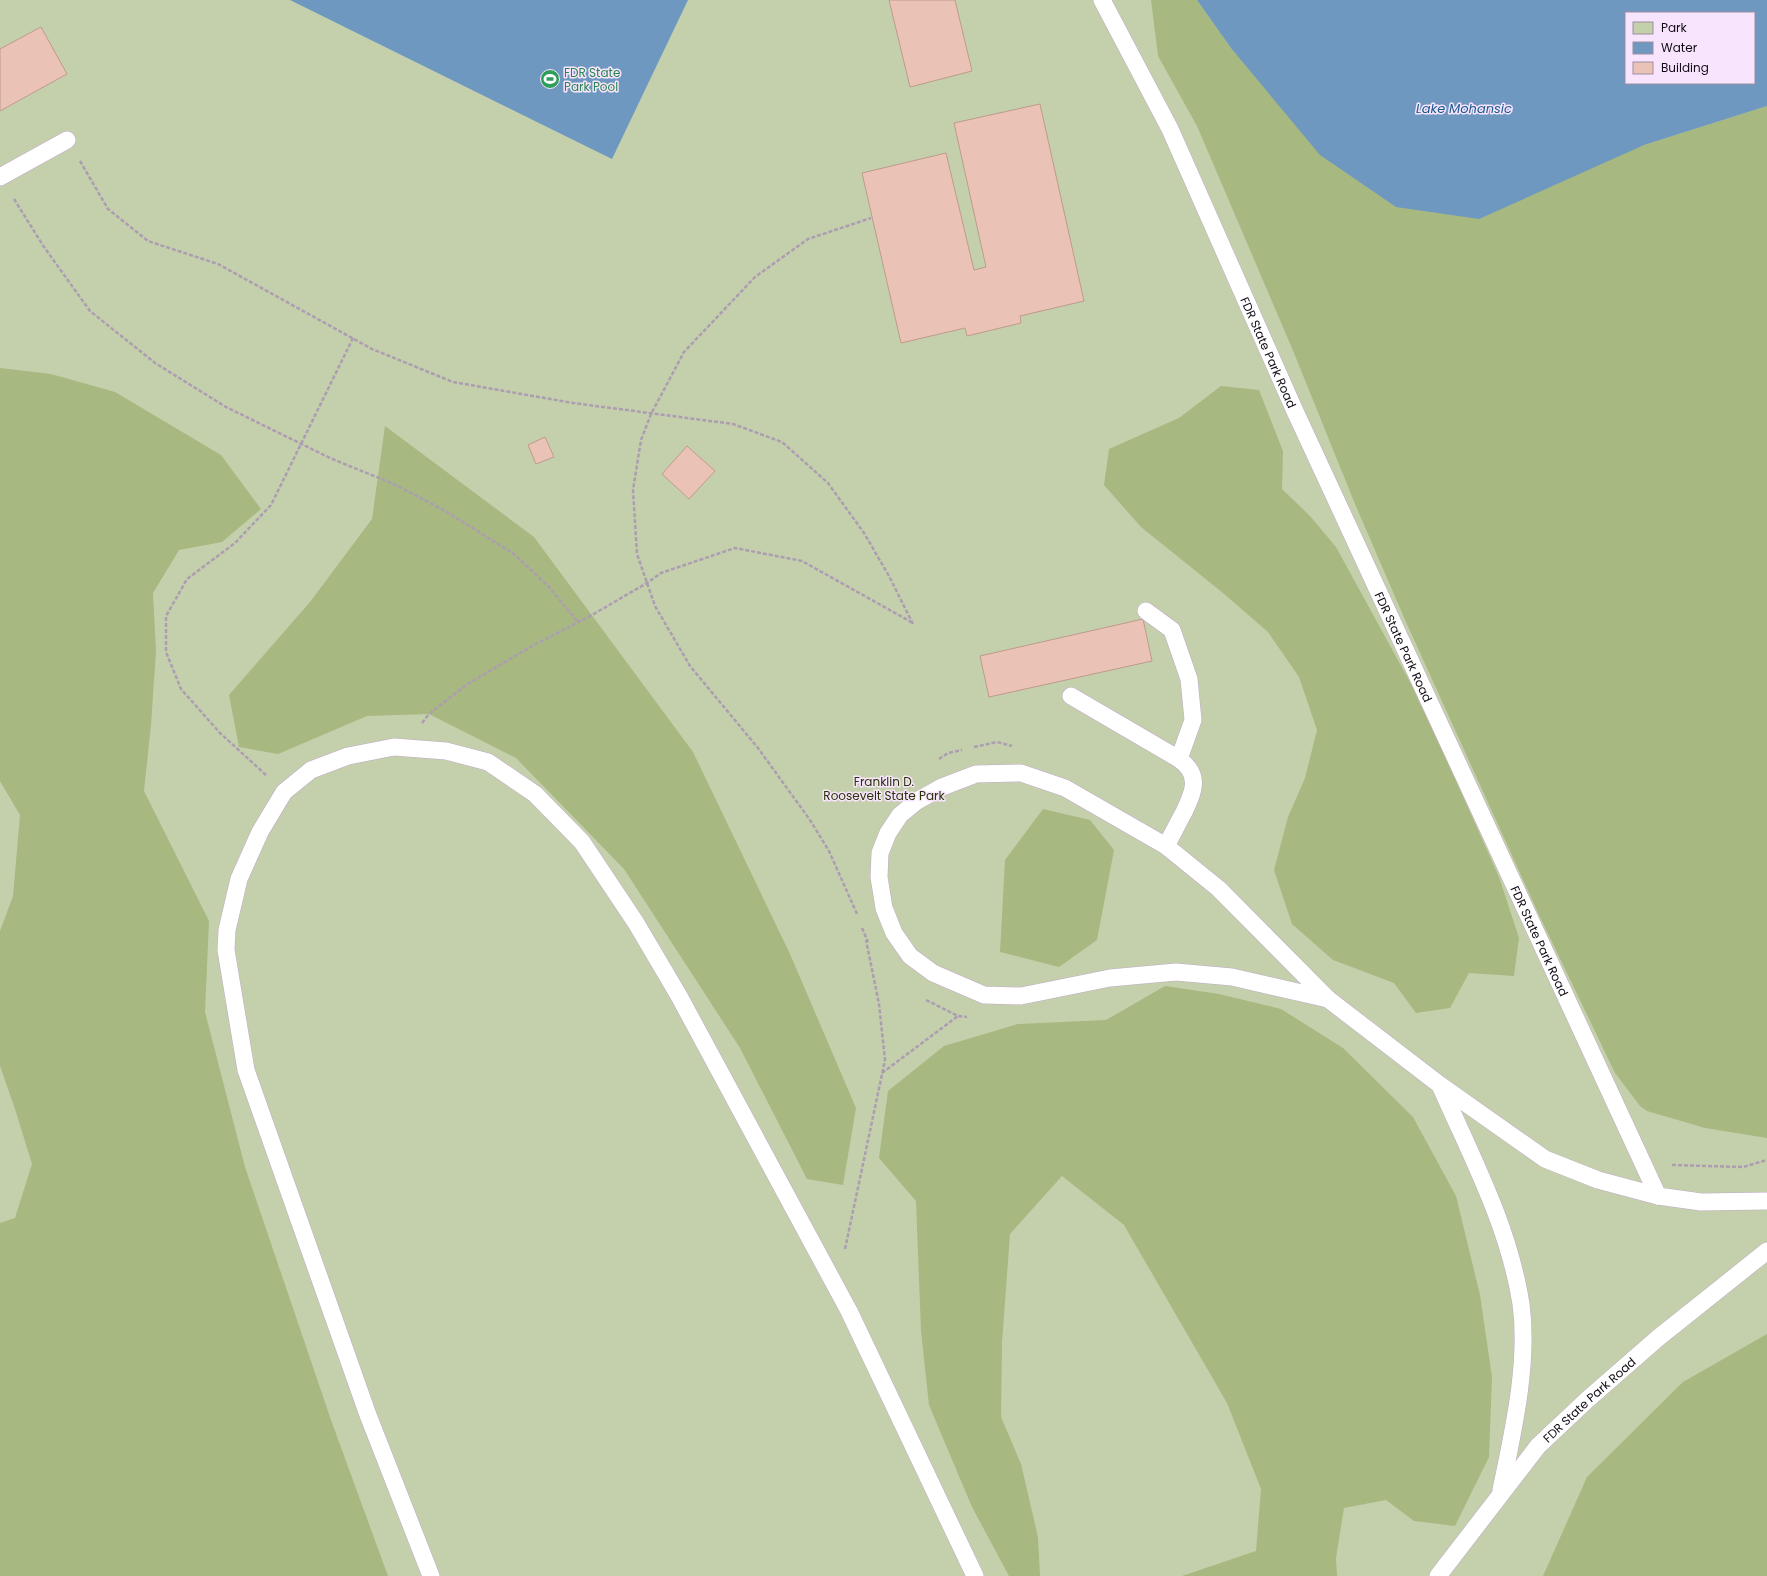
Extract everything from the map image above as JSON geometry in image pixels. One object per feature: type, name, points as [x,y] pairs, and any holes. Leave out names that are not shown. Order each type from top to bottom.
[{"type":"lane","name":"FDR State Park Road","points":[[1102,0],[1170,129],[1294,409],[1658,1196]]},
{"type":"lane","points":[[0,177],[67,140]]},
{"type":"lane","points":[[1146,611],[1172,630],[1189,679],[1193,720],[1179,759]]},
{"type":"lane","points":[[1071,696],[1179,759],[1191,772],[1194,782],[1193,793],[1166,846]]},
{"type":"lane","points":[[431,1576],[373,1428],[246,1070],[226,950],[226,930],[239,879],[260,832],[284,792],[311,770],[348,756],[394,747],[446,751],[488,762],[535,794],[582,842],[636,923],[679,996],[846,1304],[975,1576]]},
{"type":"lane","points":[[1328,999],[1232,976],[1176,972],[1110,978],[1021,996],[984,995],[933,974],[910,956],[894,933],[884,908],[879,877],[880,853],[888,833],[900,815],[917,801],[942,787],[976,774],[1021,773],[1065,788],[1166,846],[1218,889],[1328,999],[1440,1085],[1545,1159],[1598,1180],[1658,1196],[1701,1202],[1767,1201]]},
{"type":"lane","points":[[1440,1085],[1501,1223],[1513,1265],[1521,1305],[1522,1352],[1515,1421],[1500,1493]]},
{"type":"lane","name":"FDR State Park Road","points":[[1438,1576],[1500,1493],[1538,1446],[1588,1399],[1658,1338],[1767,1251]]},
{"type":"path","points":[[67,140],[108,209],[148,241],[218,264],[372,349],[453,382],[573,403],[733,424],[782,442],[828,483],[864,533],[889,576],[913,624],[802,561],[735,548],[661,573],[647,583],[532,646],[466,685],[429,714],[418,729]]},
{"type":"path","points":[[0,177],[44,247],[90,311],[155,363],[226,407],[378,479],[396,485],[447,512],[514,554],[548,586],[578,622]]},
{"type":"path","points":[[859,919],[829,851],[810,820],[758,748],[690,666],[655,606],[637,554],[633,490],[640,440],[651,414],[684,352],[754,277],[808,239],[871,218]]},
{"type":"path","points":[[266,775],[220,733],[181,690],[166,652],[166,616],[187,578],[235,542],[271,505],[353,338]]},
{"type":"path","points":[[844,1253],[885,1060],[884,1037],[879,1004],[862,926]]},
{"type":"path","points":[[866,939],[870,944]]},
{"type":"path","points":[[924,998],[958,1016],[972,1017]]},
{"type":"path","points":[[881,1074],[958,1016]]},
{"type":"green space","name":"Franklin D. Roosevelt State Park","points":[[0,0],[1767,0],[1767,1576],[0,1576]]},
{"type":"green space","points":[[1151,0],[1197,0],[1231,48],[1644,145],[1767,106],[1767,1138],[1705,1128],[1647,1111],[1640,1106],[1615,1073],[1540,917],[1406,622],[1355,504],[1294,353],[1197,126],[1158,56]]},
{"type":"green space","points":[[0,368],[51,374],[115,392],[221,455],[261,509],[222,542],[179,550],[153,593],[156,651],[151,725],[144,791],[209,921],[205,1012],[245,1167],[331,1420],[388,1576],[0,1576],[0,1223],[15,1218],[32,1164],[0,1066],[0,931],[13,896],[20,815],[0,781]]},
{"type":"green space","points":[[1221,386],[1259,390],[1283,451],[1282,489],[1310,516],[1336,547],[1411,684],[1499,877],[1519,938],[1514,976],[1469,973],[1450,1008],[1416,1013],[1394,983],[1333,960],[1292,924],[1274,870],[1288,817],[1305,778],[1317,730],[1299,677],[1268,632],[1223,593],[1141,527],[1104,485],[1109,449],[1179,418]]},
{"type":"green space","points":[[385,426],[534,537],[693,752],[790,954],[856,1108],[843,1185],[807,1179],[740,1048],[624,869],[516,758],[429,714],[367,716],[278,754],[239,747],[229,695],[310,602],[372,519]]},
{"type":"green space","points":[[1043,809],[1090,820],[1114,850],[1097,940],[1059,967],[1000,952],[1005,860]]},
{"type":"green space","points":[[1165,986],[1219,994],[1281,1009],[1343,1048],[1413,1117],[1456,1196],[1480,1295],[1492,1377],[1489,1457],[1455,1526],[1414,1521],[1386,1500],[1344,1508],[1336,1558],[1337,1576],[1182,1576],[1256,1551],[1261,1489],[1227,1403],[1124,1225],[1062,1176],[1010,1234],[1002,1343],[1001,1417],[1021,1464],[1038,1537],[1040,1576],[1009,1576],[972,1507],[929,1405],[921,1331],[916,1201],[879,1158],[888,1091],[944,1046],[1018,1024],[1106,1020]]},
{"type":"green space","points":[[1767,1334],[1767,1576],[1543,1576],[1587,1477],[1683,1382]]},
{"type":"water","name":"FDR State Park Pool","points":[[290,0],[688,0],[612,159]]},
{"type":"water","name":"Lake Mohansic","points":[[1197,0],[1767,0],[1767,106],[1644,145],[1479,219],[1396,207],[1320,155],[1231,48]]},
{"type":"building","points":[[889,0],[955,0],[972,71],[910,87]]},
{"type":"building","points":[[41,27],[67,74],[0,111],[0,49]]},
{"type":"building","points":[[1040,104],[1084,301],[1020,316],[1021,323],[967,336],[965,328],[901,343],[862,173],[946,153],[974,270],[986,267],[954,123]]},
{"type":"building","points":[[545,437],[554,457],[536,464],[528,445]]},
{"type":"building","points":[[687,446],[715,471],[689,499],[662,474]]},
{"type":"building","points":[[1143,619],[1152,661],[989,697],[980,656]]},
{"type":"place","name":"FDR State Park Pool","points":[[550,79]]}]
